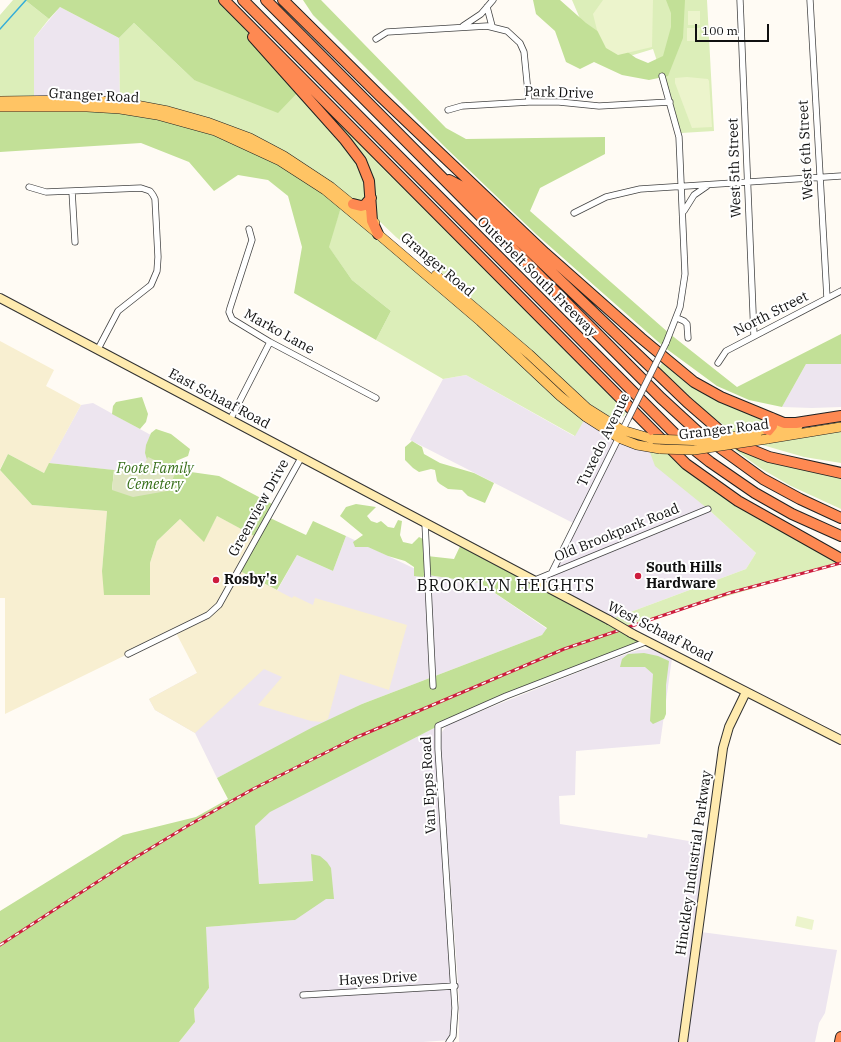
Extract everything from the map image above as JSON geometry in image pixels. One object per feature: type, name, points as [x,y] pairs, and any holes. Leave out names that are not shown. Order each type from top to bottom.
[{"type":"highway","points":[[219,0],[354,150],[368,176],[372,221],[378,234]]},
{"type":"highway","points":[[224,0],[686,464],[738,501],[841,559]]},
{"type":"highway","name":"Outerbelt South Freeway","points":[[243,0],[676,435],[710,462],[755,493],[792,514],[841,536]]},
{"type":"highway","name":"Outerbelt South Freeway","points":[[266,0],[439,175],[662,398],[698,432],[763,479],[800,499],[841,518]]},
{"type":"highway","points":[[283,0],[380,96],[545,253],[647,343],[702,387],[772,418],[791,423],[841,416]]},
{"type":"highway","points":[[439,175],[464,188],[709,422],[734,441],[768,457],[841,473]]},
{"type":"highway","points":[[353,204],[361,206],[365,205],[371,198]]},
{"type":"highway","points":[[768,435],[772,426],[772,418]]},
{"type":"highway","points":[[798,464],[816,463],[841,467]]},
{"type":"highway","points":[[840,1042],[841,1037]]},
{"type":"main road","name":"Granger Road","points":[[0,107],[78,100],[120,102],[168,111],[207,122],[250,138],[284,156],[316,176],[353,204],[512,339],[588,408],[620,434],[637,445],[660,449],[694,450],[841,419]]},
{"type":"main road","name":"Granger Road","points":[[0,101],[133,111],[178,120],[248,145],[296,170],[325,190],[480,321],[560,396],[597,425],[620,434],[653,439],[705,441],[757,433],[768,435],[841,427]]},
{"type":"street","points":[[461,27],[476,18],[493,0]]},
{"type":"street","name":"West 5th Street","points":[[740,0],[754,336]]},
{"type":"street","name":"West 6th Street","points":[[810,0],[827,298]]},
{"type":"street","points":[[487,8],[492,26]]},
{"type":"street","points":[[376,39],[387,32],[461,27],[492,26],[506,31],[520,43],[527,62],[529,102]]},
{"type":"street","name":"Tuxedo Avenue","points":[[552,572],[666,343],[677,318],[682,297],[685,274],[679,137],[662,76]]},
{"type":"street","name":"Park Drive","points":[[448,110],[462,106],[529,102],[559,102],[599,106],[670,102]]},
{"type":"street","points":[[574,213],[606,197],[628,190],[841,176]]},
{"type":"street","points":[[683,218],[684,209],[694,195],[700,190],[714,184]]},
{"type":"street","points":[[29,187],[41,192],[141,188],[150,191],[155,199],[158,264],[154,280],[145,290],[118,311],[98,349]]},
{"type":"street","points":[[72,191],[75,242]]},
{"type":"street","name":"Marko Lane","points":[[249,229],[252,240],[229,312],[235,323],[376,398]]},
{"type":"street","name":"North Street","points":[[718,363],[726,351],[841,291]]},
{"type":"street","name":"East Schaaf Road","points":[[0,298],[425,523]]},
{"type":"street","points":[[677,318],[686,324],[688,338]]},
{"type":"street","points":[[230,420],[270,342]]},
{"type":"street","name":"Greenview Drive","points":[[128,654],[208,615],[219,605],[301,458]]},
{"type":"street","name":"Old Brookpark Road","points":[[535,580],[708,509]]},
{"type":"street","points":[[425,523],[433,686]]},
{"type":"street","name":"West Schaaf Road","points":[[425,523],[535,580],[631,633],[841,740]]},
{"type":"street","name":"Van Epps Road","points":[[449,1042],[454,1039],[456,1008],[438,749],[438,726],[506,696],[648,641]]},
{"type":"street","name":"Hinckley Industrial Parkway","points":[[683,1042],[723,748],[729,728],[746,692]]},
{"type":"street","name":"Hayes Drive","points":[[303,995],[455,986]]},
{"type":"shaded area","points":[[60,7],[119,38],[120,102],[34,100],[34,38]]},
{"type":"shaded area","points":[[0,341],[54,370],[46,386],[81,405],[44,473],[8,454],[0,469]]},
{"type":"shaded area","points":[[806,364],[841,364],[841,407],[782,407]]},
{"type":"shaded area","points":[[466,375],[574,436],[586,417],[648,447],[708,509],[756,553],[746,569],[609,620],[535,580],[552,572],[575,524],[410,440],[443,379]]},
{"type":"shaded area","points":[[93,403],[158,439],[140,473],[49,463],[81,405]]},
{"type":"shaded area","points":[[0,470],[32,505],[107,511],[102,571],[150,594],[150,563],[157,541],[180,519],[204,541],[217,516],[257,537],[238,570],[292,598],[294,596],[313,605],[315,598],[407,625],[389,690],[340,674],[328,719],[322,722],[311,721],[258,705],[282,677],[264,669],[195,733],[155,710],[149,699],[197,673],[175,631],[5,714],[5,598],[0,598]]},
{"type":"shaded area","points":[[346,536],[428,575],[480,583],[547,629],[542,635],[362,704],[217,778],[195,733],[155,710],[149,699],[197,673],[249,641],[297,555],[333,571]]},
{"type":"shaded area","points":[[650,649],[672,658],[660,744],[576,751],[575,795],[559,796],[560,824],[647,838],[648,834],[706,844],[680,1042],[459,1042],[459,997],[440,741],[442,732],[447,725],[599,664],[638,650]]},
{"type":"shaded area","points":[[438,726],[455,986],[450,1040],[423,1042],[179,1042],[195,1022],[194,1009],[209,988],[205,927],[295,920],[325,880],[259,884],[255,826],[270,811]]},
{"type":"shaded area","points":[[701,932],[837,950],[825,1013],[819,1023],[815,1042],[687,1042]]},
{"type":"green space","points":[[13,0],[25,0],[49,19],[34,38],[34,100],[0,101],[0,15]]},
{"type":"green space","points":[[25,0],[219,0],[300,90],[278,113],[194,80],[134,23],[119,38],[60,7],[49,19]]},
{"type":"green space","points":[[303,0],[321,0],[446,128],[466,139],[605,137],[605,154],[540,188],[530,211],[670,334],[737,387],[841,334],[841,364],[806,364],[782,407],[749,400],[717,386],[664,347],[537,235],[447,149],[313,15]]},
{"type":"green space","points":[[533,0],[560,0],[586,23],[636,58],[648,63],[663,56],[671,27],[671,13],[666,0],[685,0],[683,38],[668,76],[649,80],[622,75],[594,62],[580,69],[566,62],[555,31],[536,14]]},
{"type":"green space","points":[[572,0],[707,0],[714,131],[681,133],[653,49],[620,59],[584,28]]},
{"type":"green space","points":[[603,0],[653,0],[652,47],[618,55],[606,48],[597,30],[593,14]]},
{"type":"green space","points":[[688,11],[700,11],[700,25],[688,25]]},
{"type":"green space","points":[[134,23],[194,80],[300,90],[365,170],[365,205],[120,102],[119,38]]},
{"type":"green space","points":[[687,28],[700,28],[699,41],[687,41]]},
{"type":"green space","points":[[687,77],[708,79],[709,81],[712,127],[692,128],[675,83],[675,78]]},
{"type":"green space","points":[[305,88],[626,412],[624,416],[614,419],[591,405],[443,274],[396,237],[375,217],[373,183]]},
{"type":"green space","points":[[0,107],[120,109],[248,145],[342,204],[329,247],[352,280],[391,311],[376,340],[294,293],[302,247],[288,196],[268,180],[238,175],[214,191],[189,162],[141,143],[0,152]]},
{"type":"green space","points":[[342,204],[586,417],[575,436],[466,375],[443,379],[376,340],[391,311],[352,280],[328,246]]},
{"type":"green space","points":[[663,361],[679,375],[721,403],[745,412],[783,418],[818,417],[818,419],[733,432],[709,414],[659,368]]},
{"type":"green space","points":[[142,397],[148,414],[146,422],[140,429],[112,414],[113,406],[116,402]]},
{"type":"green space","points":[[156,429],[171,434],[190,449],[188,456],[176,461],[177,470],[219,476],[274,505],[268,517],[306,535],[313,521],[346,536],[333,571],[297,555],[277,590],[238,570],[256,537],[217,516],[204,542],[180,519],[157,541],[150,563],[150,595],[104,595],[102,571],[107,511],[32,505],[0,470],[8,454],[44,473],[49,463],[114,470],[112,490],[171,468],[169,464],[167,466],[148,463],[145,453],[146,445],[151,433]]},
{"type":"green space","points":[[841,431],[841,463],[804,457],[759,444]]},
{"type":"green space","points":[[412,441],[422,447],[424,454],[440,463],[474,473],[494,483],[485,503],[468,496],[462,490],[448,489],[440,484],[437,481],[435,470],[431,469],[419,472],[413,468],[405,460],[405,447]]},
{"type":"green space","points":[[648,447],[666,450],[841,562],[628,626],[622,627],[609,620],[746,569],[756,553],[708,509],[655,466]]},
{"type":"green space","points":[[741,447],[841,477],[841,509],[791,486],[760,468],[734,449]]},
{"type":"green space","name":"Foote Family Cemetery","points":[[148,457],[177,470],[167,491],[133,497],[112,490],[114,470],[140,473]]},
{"type":"green space","points":[[356,504],[376,507],[367,516],[371,521],[377,523],[381,521],[388,527],[394,528],[398,520],[402,521],[400,535],[403,542],[412,544],[419,537],[423,539],[425,574],[423,577],[414,576],[414,567],[405,561],[388,556],[368,547],[355,547],[353,542],[363,535],[340,516],[346,507]]},
{"type":"green space","points":[[462,542],[648,641],[442,724],[270,812],[255,826],[259,884],[313,881],[311,854],[320,856],[331,868],[334,899],[326,899],[295,920],[206,927],[209,988],[194,1009],[195,1022],[179,1042],[0,1042],[0,911],[123,835],[196,817],[228,799],[217,778],[313,727],[362,704],[542,635],[547,628],[480,583],[428,575],[427,556],[454,559]]},
{"type":"green space","points":[[644,653],[658,656],[669,661],[666,685],[666,714],[664,719],[653,724],[650,721],[653,674],[645,667],[620,667],[622,659],[628,654]]},
{"type":"green space","points":[[797,916],[814,920],[812,930],[795,926]]},
{"type":"waterway","points":[[0,29],[26,0]]},
{"type":"railway","points":[[0,945],[128,862],[189,825],[253,789],[355,738],[564,649],[729,593],[841,563]]},
{"type":"place","name":"South Hills Hardware","points":[[638,576]]},
{"type":"place","name":"Rosby's","points":[[216,580]]},
{"type":"district","name":"BROOKLYN HEIGHTS","points":[[506,586]]}]
